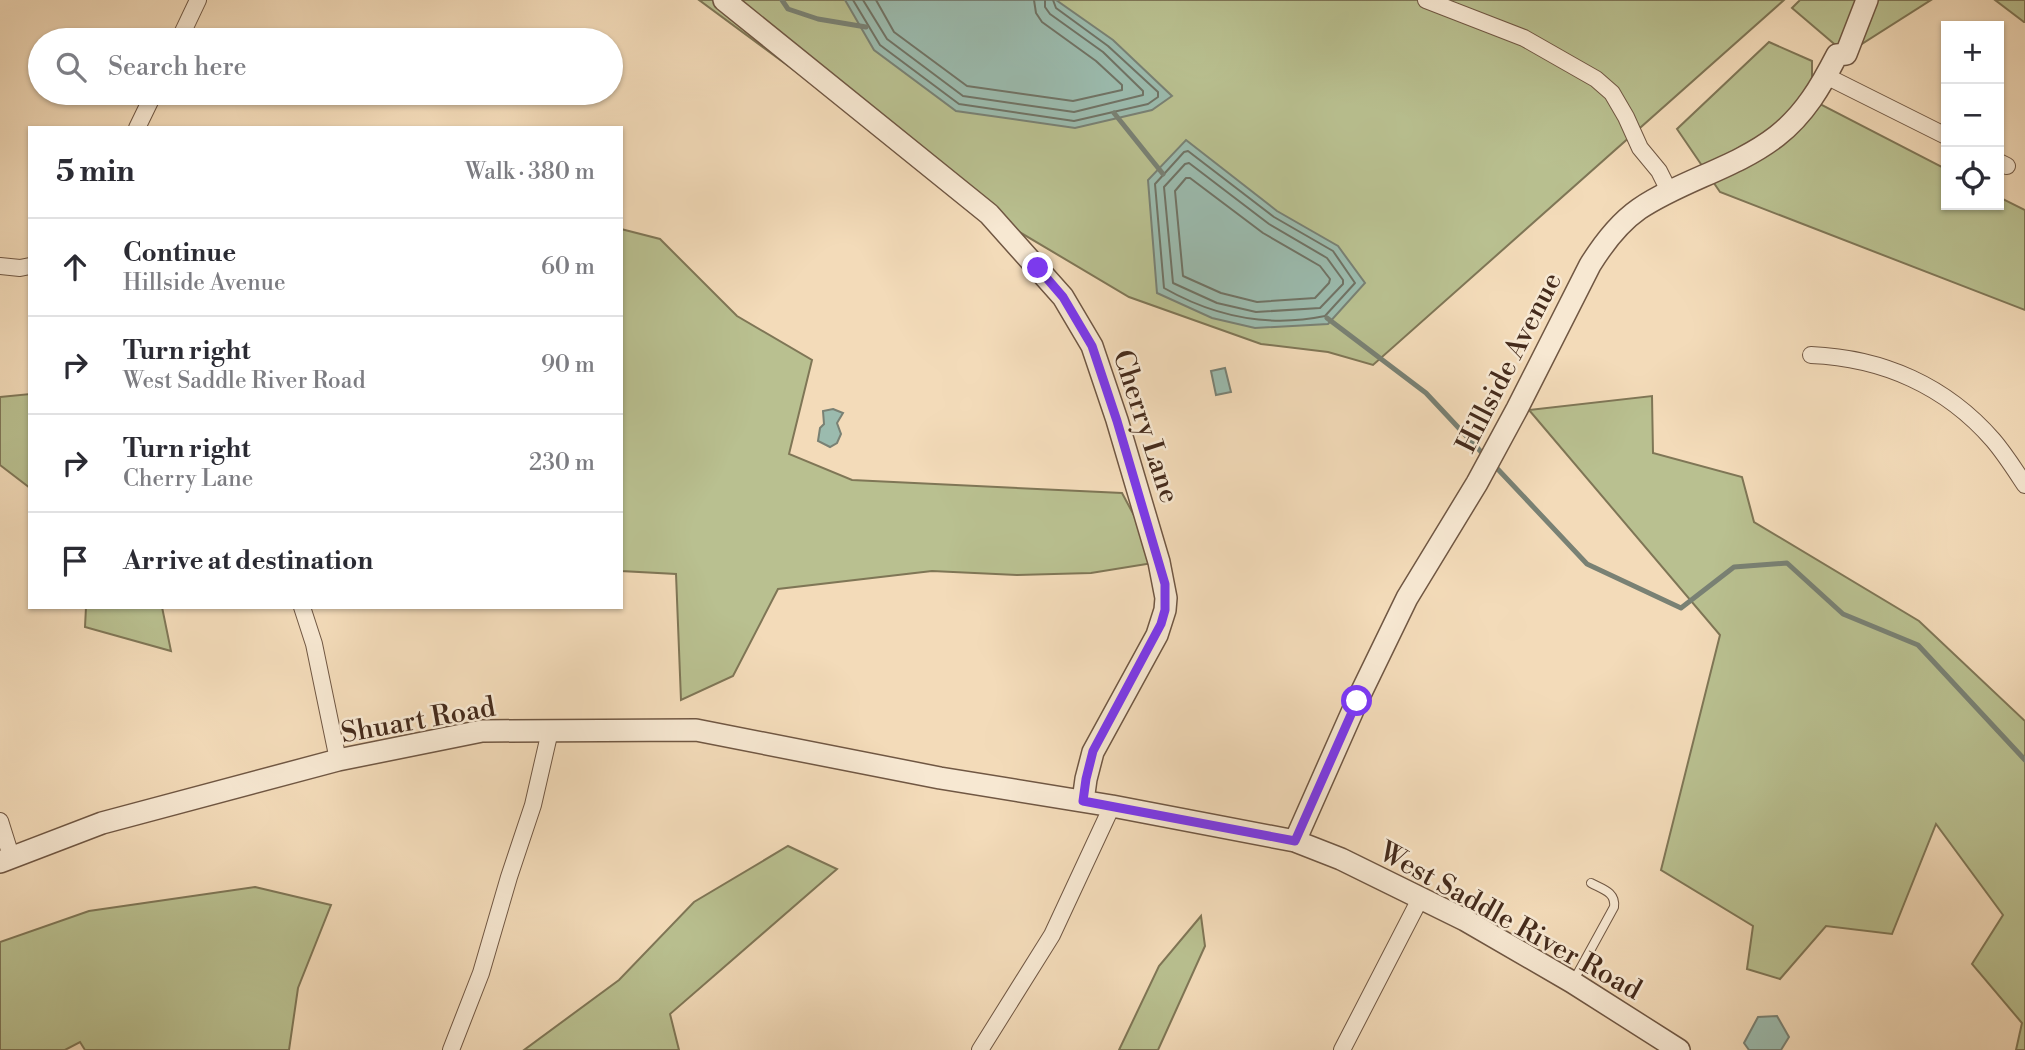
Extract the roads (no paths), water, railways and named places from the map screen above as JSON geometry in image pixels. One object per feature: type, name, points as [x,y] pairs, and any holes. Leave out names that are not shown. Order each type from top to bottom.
[{"type":"street","points":[[185,28],[198,0]]},
{"type":"street","name":"Cherry Lane","points":[[724,0],[989,214],[1063,297],[1092,346],[1159,562],[1166,598],[1161,624],[1093,751],[1083,801]]},
{"type":"street","points":[[1426,0],[1524,38],[1596,79],[1612,93],[1640,148],[1659,171],[1670,193]]},
{"type":"street","name":"Hillside Avenue","points":[[1295,841],[1357,701],[1408,598],[1477,483],[1590,264],[1604,244],[1639,209],[1755,151],[1797,117],[1817,94],[1837,55],[1846,54],[1867,0]]},
{"type":"street","points":[[1826,76],[1941,134]]},
{"type":"street","points":[[138,126],[148,105]]},
{"type":"street","points":[[0,266],[28,266]]},
{"type":"street","points":[[1811,355],[1865,361],[1921,382],[1950,400],[1975,421],[1996,443],[2025,485]]},
{"type":"street","points":[[303,609],[314,644],[338,760]]},
{"type":"street","name":"Shuart Road","points":[[6,859],[102,823],[338,760],[482,732],[696,730],[940,778]]},
{"type":"street","points":[[451,1050],[481,973],[533,805],[550,731]]},
{"type":"street","name":"West Saddle River Road","points":[[940,778],[1112,806],[1295,841],[1341,859],[1465,920],[1572,982],[1679,1050]]},
{"type":"street","points":[[981,1050],[1052,935],[1112,806]]},
{"type":"street","points":[[0,821],[6,859]]},
{"type":"street","points":[[1342,1050],[1421,897]]},
{"type":"lane","points":[[1572,982],[1614,907],[1615,901],[1610,893],[1591,883]]},
{"type":"water","points":[[845,0],[1056,0],[1113,40],[1172,96],[1152,110],[1075,128],[956,111],[874,50]]},
{"type":"water","points":[[1186,140],[1277,211],[1338,246],[1365,283],[1328,324],[1255,328],[1212,318],[1157,293],[1148,180]]},
{"type":"water","points":[[1225,368],[1231,392],[1216,395],[1211,371]]},
{"type":"water","points":[[833,409],[843,413],[837,423],[841,434],[837,443],[830,447],[818,441],[820,428],[824,424],[823,411]]},
{"type":"water","points":[[1777,1016],[1789,1037],[1781,1050],[1749,1050],[1744,1043],[1758,1017]]},
{"type":"waterway","points":[[782,0],[788,9],[818,19],[866,27]]},
{"type":"waterway","points":[[1114,113],[1163,174]]},
{"type":"waterway","points":[[1327,318],[1426,393],[1485,456]]},
{"type":"waterway","points":[[1492,463],[1587,564],[1681,608],[1734,567],[1787,563],[1843,614],[1918,645],[2025,760]]}]
